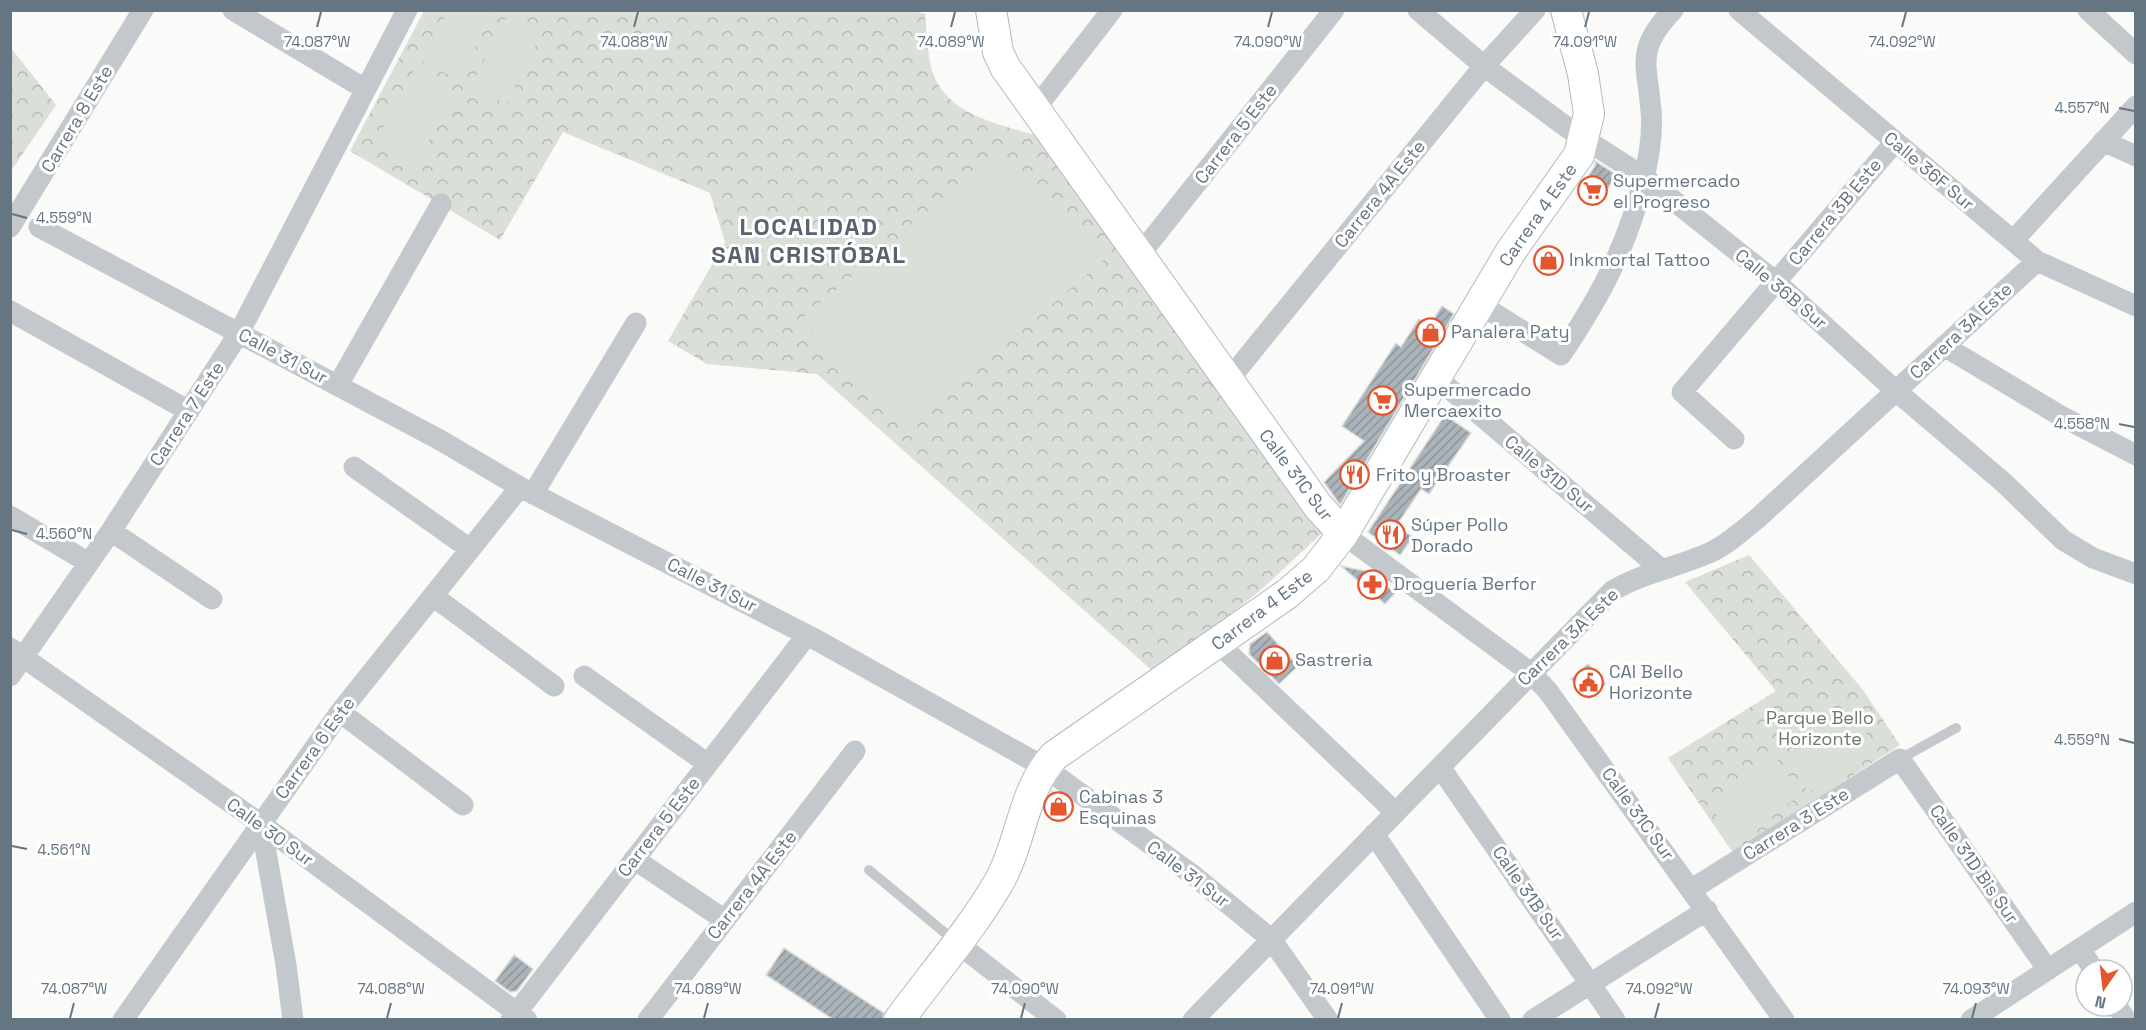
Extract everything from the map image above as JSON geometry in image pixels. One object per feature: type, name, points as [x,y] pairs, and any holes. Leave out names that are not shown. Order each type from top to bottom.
[{"type":"street","name":"Carrera 8 Este","points":[[10,227],[143,10]]},
{"type":"street","points":[[233,10],[365,89]]},
{"type":"street","name":"Carrera 7 Este","points":[[10,676],[17,653],[89,563],[239,333],[407,10]]},
{"type":"street","points":[[1035,109],[1112,10]]},
{"type":"street","name":"Carrera 5 Este","points":[[1138,257],[1334,10]]},
{"type":"street","name":"Calle 36B Sur","points":[[1418,10],[1484,66],[1585,139],[1644,177],[1776,282],[1896,392],[1988,469],[2063,540],[2092,558],[2136,574]]},
{"type":"street","name":"Carrera 4A Este","points":[[1227,382],[1484,66],[1535,10]]},
{"type":"street","name":"Carrera 4 Este","points":[[907,1017],[956,942],[988,899],[1008,864],[1030,794],[1044,767],[1061,750],[1219,644],[1302,582],[1329,554],[1343,534],[1511,251],[1571,167],[1585,139],[1588,103],[1566,10]]},
{"type":"street","points":[[1479,304],[1561,355],[1605,287],[1626,237],[1644,177],[1651,133],[1646,54],[1655,30],[1673,10]]},
{"type":"street","name":"Calle 36F Sur","points":[[1739,10],[2037,261],[2136,306]]},
{"type":"street","points":[[2088,10],[2136,54]]},
{"type":"street","name":"Calle 31C Sur","points":[[989,11],[998,52],[1035,109],[1227,382],[1318,506],[1343,534],[1531,673],[1566,713],[1784,1020]]},
{"type":"street","points":[[2013,241],[2136,106]]},
{"type":"street","points":[[2103,141],[2136,156]]},
{"type":"street","name":"Carrera 3B Este","points":[[1734,439],[1682,392],[1895,142]]},
{"type":"street","points":[[338,385],[441,204]]},
{"type":"street","name":"Calle 31 Sur","points":[[39,227],[338,385],[526,490],[807,635],[1044,767],[1193,875],[1270,939],[1328,1020]]},
{"type":"street","name":"Carrera 3A Este","points":[[1193,1020],[1612,591],[1724,545],[1758,518],[2037,261]]},
{"type":"street","points":[[10,311],[189,411]]},
{"type":"street","name":"Carrera 6 Este","points":[[123,1020],[340,712],[470,549],[526,490],[636,323]]},
{"type":"street","points":[[1944,346],[2059,415],[2136,455]]},
{"type":"street","name":"Calle 31D Sur","points":[[1437,378],[1661,569]]},
{"type":"street","points":[[354,467],[470,549]]},
{"type":"street","points":[[10,516],[89,563]]},
{"type":"street","points":[[111,531],[212,599]]},
{"type":"street","points":[[433,596],[554,686]]},
{"type":"street","name":"Carrera 5 Este","points":[[518,1017],[634,860],[807,635]]},
{"type":"street","points":[[1219,644],[1395,812]]},
{"type":"street","name":"Calle 30 Sur","points":[[17,653],[261,824],[518,1017]]},
{"type":"street","points":[[584,676],[708,764]]},
{"type":"street","points":[[340,712],[463,805]]},
{"type":"street","name":"Carrera 4A Este","points":[[648,1020],[855,751]]},
{"type":"street","name":"Carrera 3 Este","points":[[1692,889],[1900,759]]},
{"type":"street","name":"Calle 31D Bis Sur","points":[[1900,759],[2048,970]]},
{"type":"street","name":"Calle 31B Sur","points":[[1440,767],[1615,1020]]},
{"type":"street","points":[[261,824],[286,965],[293,1020]]},
{"type":"street","points":[[1374,834],[1500,1020]]},
{"type":"street","points":[[634,860],[725,920]]},
{"type":"street","points":[[1533,1020],[1707,910]]},
{"type":"street","points":[[1971,1020],[2136,912]]},
{"type":"street","points":[[956,942],[1056,1020]]},
{"type":"street","points":[[2080,949],[2086,958]]},
{"type":"lane","points":[[1900,759],[1956,728]]},
{"type":"lane","points":[[869,870],[947,932],[956,942]]},
{"type":"green space","points":[[910,10],[925,14],[932,70],[939,85],[949,98],[975,115],[991,122],[1038,136],[1322,533],[1263,588],[1156,674],[817,374],[707,364],[668,341],[725,242],[710,193],[563,132],[500,240],[350,151],[424,11]]},
{"type":"green space","points":[[448,11],[494,11],[458,80],[422,61]]},
{"type":"green space","points":[[506,18],[541,35],[506,104],[471,86]]},
{"type":"green space","points":[[11,48],[56,105],[11,171]]},
{"type":"green space","points":[[413,71],[454,92],[417,164],[375,142]]},
{"type":"green space","points":[[1001,151],[1104,260],[912,425],[800,320]]},
{"type":"green space","name":"Parque Bello Horizonte","points":[[1749,555],[1863,690],[1900,745],[1733,853],[1668,758],[1776,691],[1685,582]]},
{"type":"green space","points":[[1851,712],[1876,748],[1809,793],[1784,757]]},
{"type":"green space","points":[[1776,758],[1801,795],[1734,840],[1709,804]]},
{"type":"building","points":[[1595,161],[1617,175],[1597,205],[1578,192],[1595,166]]},
{"type":"building","name":"Inkmortal Tattoo","points":[[1543,246],[1562,261],[1552,274],[1533,259]]},
{"type":"building","points":[[1442,306],[1454,314],[1340,505],[1324,482],[1364,441],[1342,426],[1396,343],[1401,347],[1419,319],[1429,326]]},
{"type":"building","points":[[1445,415],[1471,433],[1429,494],[1421,489],[1396,526],[1413,537],[1400,555],[1368,532]]},
{"type":"building","name":"Droguería Berfor","points":[[1341,566],[1370,572],[1395,593],[1385,604]]},
{"type":"building","name":"Sastreria","points":[[1267,632],[1298,666],[1279,684],[1249,654],[1250,644]]},
{"type":"building","name":"CAI Bello Horizonte","points":[[1588,664],[1606,684],[1589,699],[1571,679]]},
{"type":"building","name":"Cabinas 3 Esquinas","points":[[1052,791],[1074,809],[1063,822],[1045,808]]},
{"type":"building","points":[[784,948],[884,1013],[882,1020],[834,1020],[766,975]]},
{"type":"building","points":[[514,955],[533,969],[517,991],[510,992],[495,981]]},
{"type":"place","name":"Supermercado el Progreso","points":[[1592,191]]},
{"type":"place","name":"Inkmortal Tattoo","points":[[1548,260]]},
{"type":"place","name":"Panalera Paty","points":[[1430,332]]},
{"type":"place","name":"Supermercado Mercaexito","points":[[1383,400]]},
{"type":"place","name":"Frito y Broaster","points":[[1355,475]]},
{"type":"place","name":"Súper Pollo Dorado","points":[[1390,535]]},
{"type":"place","name":"Droguería Berfor","points":[[1372,584]]},
{"type":"place","name":"Sastreria","points":[[1274,660]]},
{"type":"place","name":"CAI Bello Horizonte","points":[[1588,682]]},
{"type":"place","name":"Cabinas 3 Esquinas","points":[[1058,807]]},
{"type":"district","name":"LOCALIDAD SAN CRISTÓBAL","points":[[809,241]]}]
